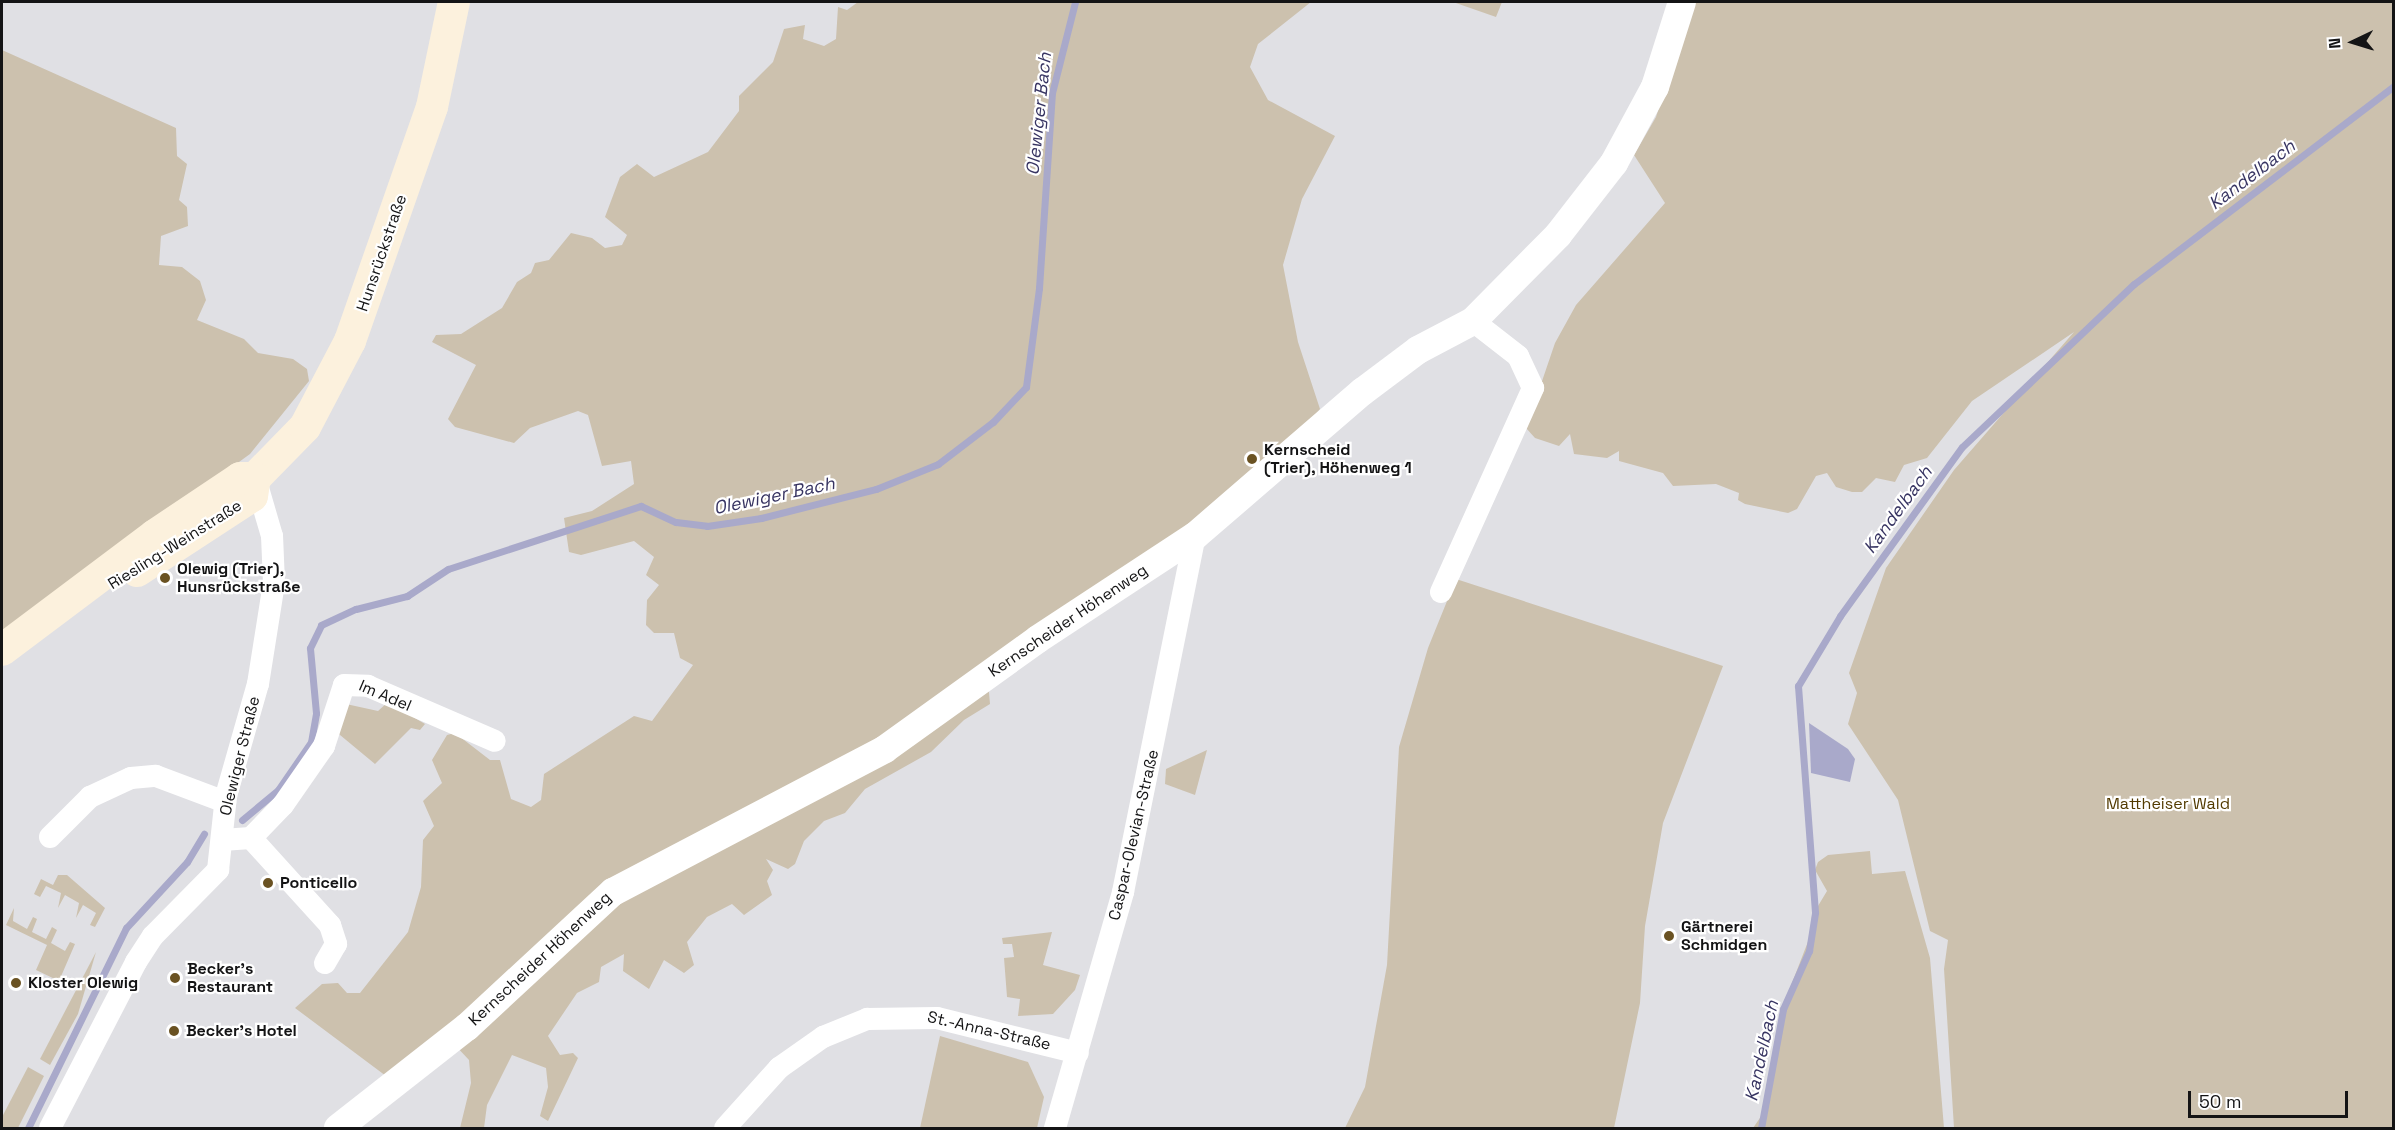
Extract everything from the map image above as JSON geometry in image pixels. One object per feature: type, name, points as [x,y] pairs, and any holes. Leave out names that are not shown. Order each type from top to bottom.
[{"type":"main road","name":"Hunsrückstraße","points":[[255,478],[305,427],[350,341],[432,107],[454,2]]},
{"type":"main road","name":"Riesling-Weinstraße","points":[[2,650],[34,628],[211,526],[252,496],[255,478]]},
{"type":"street","name":"Kernscheider Höhenweg","points":[[338,1128],[468,1027],[613,891],[885,749],[1038,639],[1195,536],[1362,392],[1418,350],[1473,321],[1558,236],[1614,163],[1655,87],[1682,2]]},
{"type":"street","points":[[1442,592],[1533,388],[1518,356],[1473,321]]},
{"type":"street","name":"Olewiger Straße","points":[[50,1128],[136,962],[161,928],[214,876],[222,840],[225,802],[258,684],[274,583],[272,536],[255,478]]},
{"type":"street","name":"Caspar-Olevian-Straße","points":[[1055,1128],[1123,892],[1195,536]]},
{"type":"street","name":"Im Adel","points":[[250,838],[312,768],[344,685],[368,686],[495,741]]},
{"type":"street","points":[[50,837],[90,797],[131,778],[156,776],[225,802]]},
{"type":"street","points":[[222,840],[250,838],[330,925],[336,944],[325,963]]},
{"type":"street","name":"St.-Anna-Straße","points":[[725,1128],[779,1068],[823,1037],[867,1018],[937,1018],[1078,1053]]},
{"type":"green space","points":[[858,2],[1311,2],[1258,44],[1250,67],[1268,100],[1335,136],[1302,199],[1283,265],[1298,342],[1320,409],[1286,450],[988,681],[990,704],[964,720],[931,752],[865,789],[845,813],[824,821],[804,841],[795,864],[788,869],[766,859],[773,870],[767,881],[772,895],[744,915],[732,904],[707,917],[687,942],[694,965],[684,973],[664,960],[649,989],[623,971],[624,954],[601,967],[599,982],[577,993],[548,1036],[560,1055],[573,1053],[578,1058],[548,1121],[540,1116],[548,1087],[546,1068],[512,1055],[487,1105],[484,1128],[460,1128],[471,1083],[469,1060],[454,1044],[386,1076],[295,1008],[322,984],[338,983],[347,993],[360,993],[408,932],[421,887],[423,840],[434,826],[423,801],[442,783],[432,760],[447,735],[455,733],[490,760],[500,760],[511,799],[531,807],[541,800],[544,774],[634,716],[652,721],[693,665],[680,658],[674,633],[654,633],[646,625],[647,600],[659,585],[646,575],[654,557],[634,541],[581,555],[569,552],[564,518],[592,511],[634,484],[631,461],[602,466],[588,415],[578,411],[530,428],[514,443],[455,427],[448,419],[476,365],[432,342],[436,335],[461,334],[502,308],[517,282],[531,273],[535,263],[549,260],[571,233],[592,238],[605,248],[622,245],[627,235],[605,217],[620,177],[637,164],[654,177],[708,152],[739,111],[739,96],[773,62],[784,29],[805,25],[803,39],[824,46],[836,39],[838,7],[847,10]]},
{"type":"green space","points":[[1453,2],[1502,2],[1496,17]]},
{"type":"green space","name":"Mattheiser Wald","points":[[1692,2],[2393,2],[2393,1128],[1954,1128],[1944,969],[1948,940],[1930,931],[1898,800],[1848,724],[1857,693],[1849,673],[1886,568],[1954,470],[2074,332],[1972,401],[1927,458],[1904,465],[1895,482],[1876,478],[1862,492],[1852,492],[1836,487],[1827,473],[1816,476],[1797,509],[1788,513],[1745,504],[1738,500],[1739,493],[1716,484],[1673,486],[1663,473],[1619,461],[1619,451],[1607,458],[1574,454],[1570,434],[1559,446],[1535,438],[1526,428],[1555,343],[1576,305],[1665,203],[1634,155],[1656,117]]},
{"type":"green space","points":[[2,50],[176,128],[177,156],[187,164],[179,200],[187,207],[188,226],[161,236],[159,265],[182,267],[200,281],[206,300],[197,320],[244,339],[258,353],[293,359],[307,369],[309,381],[250,454],[2,634]]},
{"type":"green space","points":[[1456,579],[1723,666],[1663,823],[1645,926],[1640,1003],[1614,1128],[1345,1128],[1365,1087],[1387,965],[1399,747],[1428,648]]},
{"type":"green space","points":[[388,702],[425,724],[420,730],[411,728],[375,764],[334,730],[346,704],[378,711]]},
{"type":"green space","points":[[1207,750],[1195,795],[1165,784],[1166,769]]},
{"type":"green space","points":[[1870,851],[1872,874],[1905,871],[1930,958],[1944,1128],[1753,1128],[1762,1115],[1780,1014],[1809,939],[1812,916],[1827,891],[1815,870],[1818,862],[1828,855]]},
{"type":"green space","points":[[58,875],[67,875],[105,908],[95,927],[90,925],[96,913],[83,905],[76,918],[79,903],[65,895],[58,908],[61,893],[46,886],[40,897],[34,894],[41,879],[53,885]]},
{"type":"green space","points":[[14,908],[13,921],[27,929],[33,917],[37,919],[32,932],[46,939],[52,927],[57,930],[51,943],[65,951],[70,942],[75,944],[59,981],[36,970],[47,945],[6,925]]},
{"type":"green space","points":[[1052,932],[1043,965],[1080,975],[1075,990],[1053,1014],[1018,1016],[1020,999],[1007,997],[1004,958],[1014,957],[1012,944],[1003,944],[1002,938]]},
{"type":"green space","points":[[96,952],[78,1014],[50,1065],[40,1059]]},
{"type":"green space","points":[[940,1036],[1028,1062],[1044,1097],[1037,1128],[920,1128]]},
{"type":"green space","points":[[28,1067],[44,1076],[18,1128],[2,1128],[2,1117]]},
{"type":"water","points":[[1809,723],[1848,749],[1855,759],[1850,782],[1811,773]]},
{"type":"waterway","name":"Olewiger Bach","points":[[242,820],[278,790],[311,742],[316,713],[310,648],[321,625],[356,609],[407,596],[448,569],[641,506],[676,522],[707,526],[761,518],[876,489],[938,464],[993,422],[1026,387],[1039,288],[1052,93],[1075,2]]},
{"type":"waterway","name":"Kandelbach","points":[[1761,1128],[1783,1009],[1809,951],[1815,912],[1798,686],[1840,616],[1962,447],[2134,284],[2394,86]]},
{"type":"waterway","name":"Olewiger Bach","points":[[28,1128],[126,928],[187,862],[204,834]]},
{"type":"place","name":"Kernscheid (Trier), Höhenweg 1","points":[[1252,459]]},
{"type":"place","name":"Olewig (Trier), Hunsrückstraße","points":[[165,578]]},
{"type":"place","name":"Ponticello","points":[[268,883]]},
{"type":"place","name":"Gärtnerei Schmidgen","points":[[1669,936]]},
{"type":"place","name":"Becker's Restaurant","points":[[175,978]]},
{"type":"place","name":"Kloster Olewig","points":[[16,983]]},
{"type":"place","name":"Becker's Hotel","points":[[174,1031]]}]
